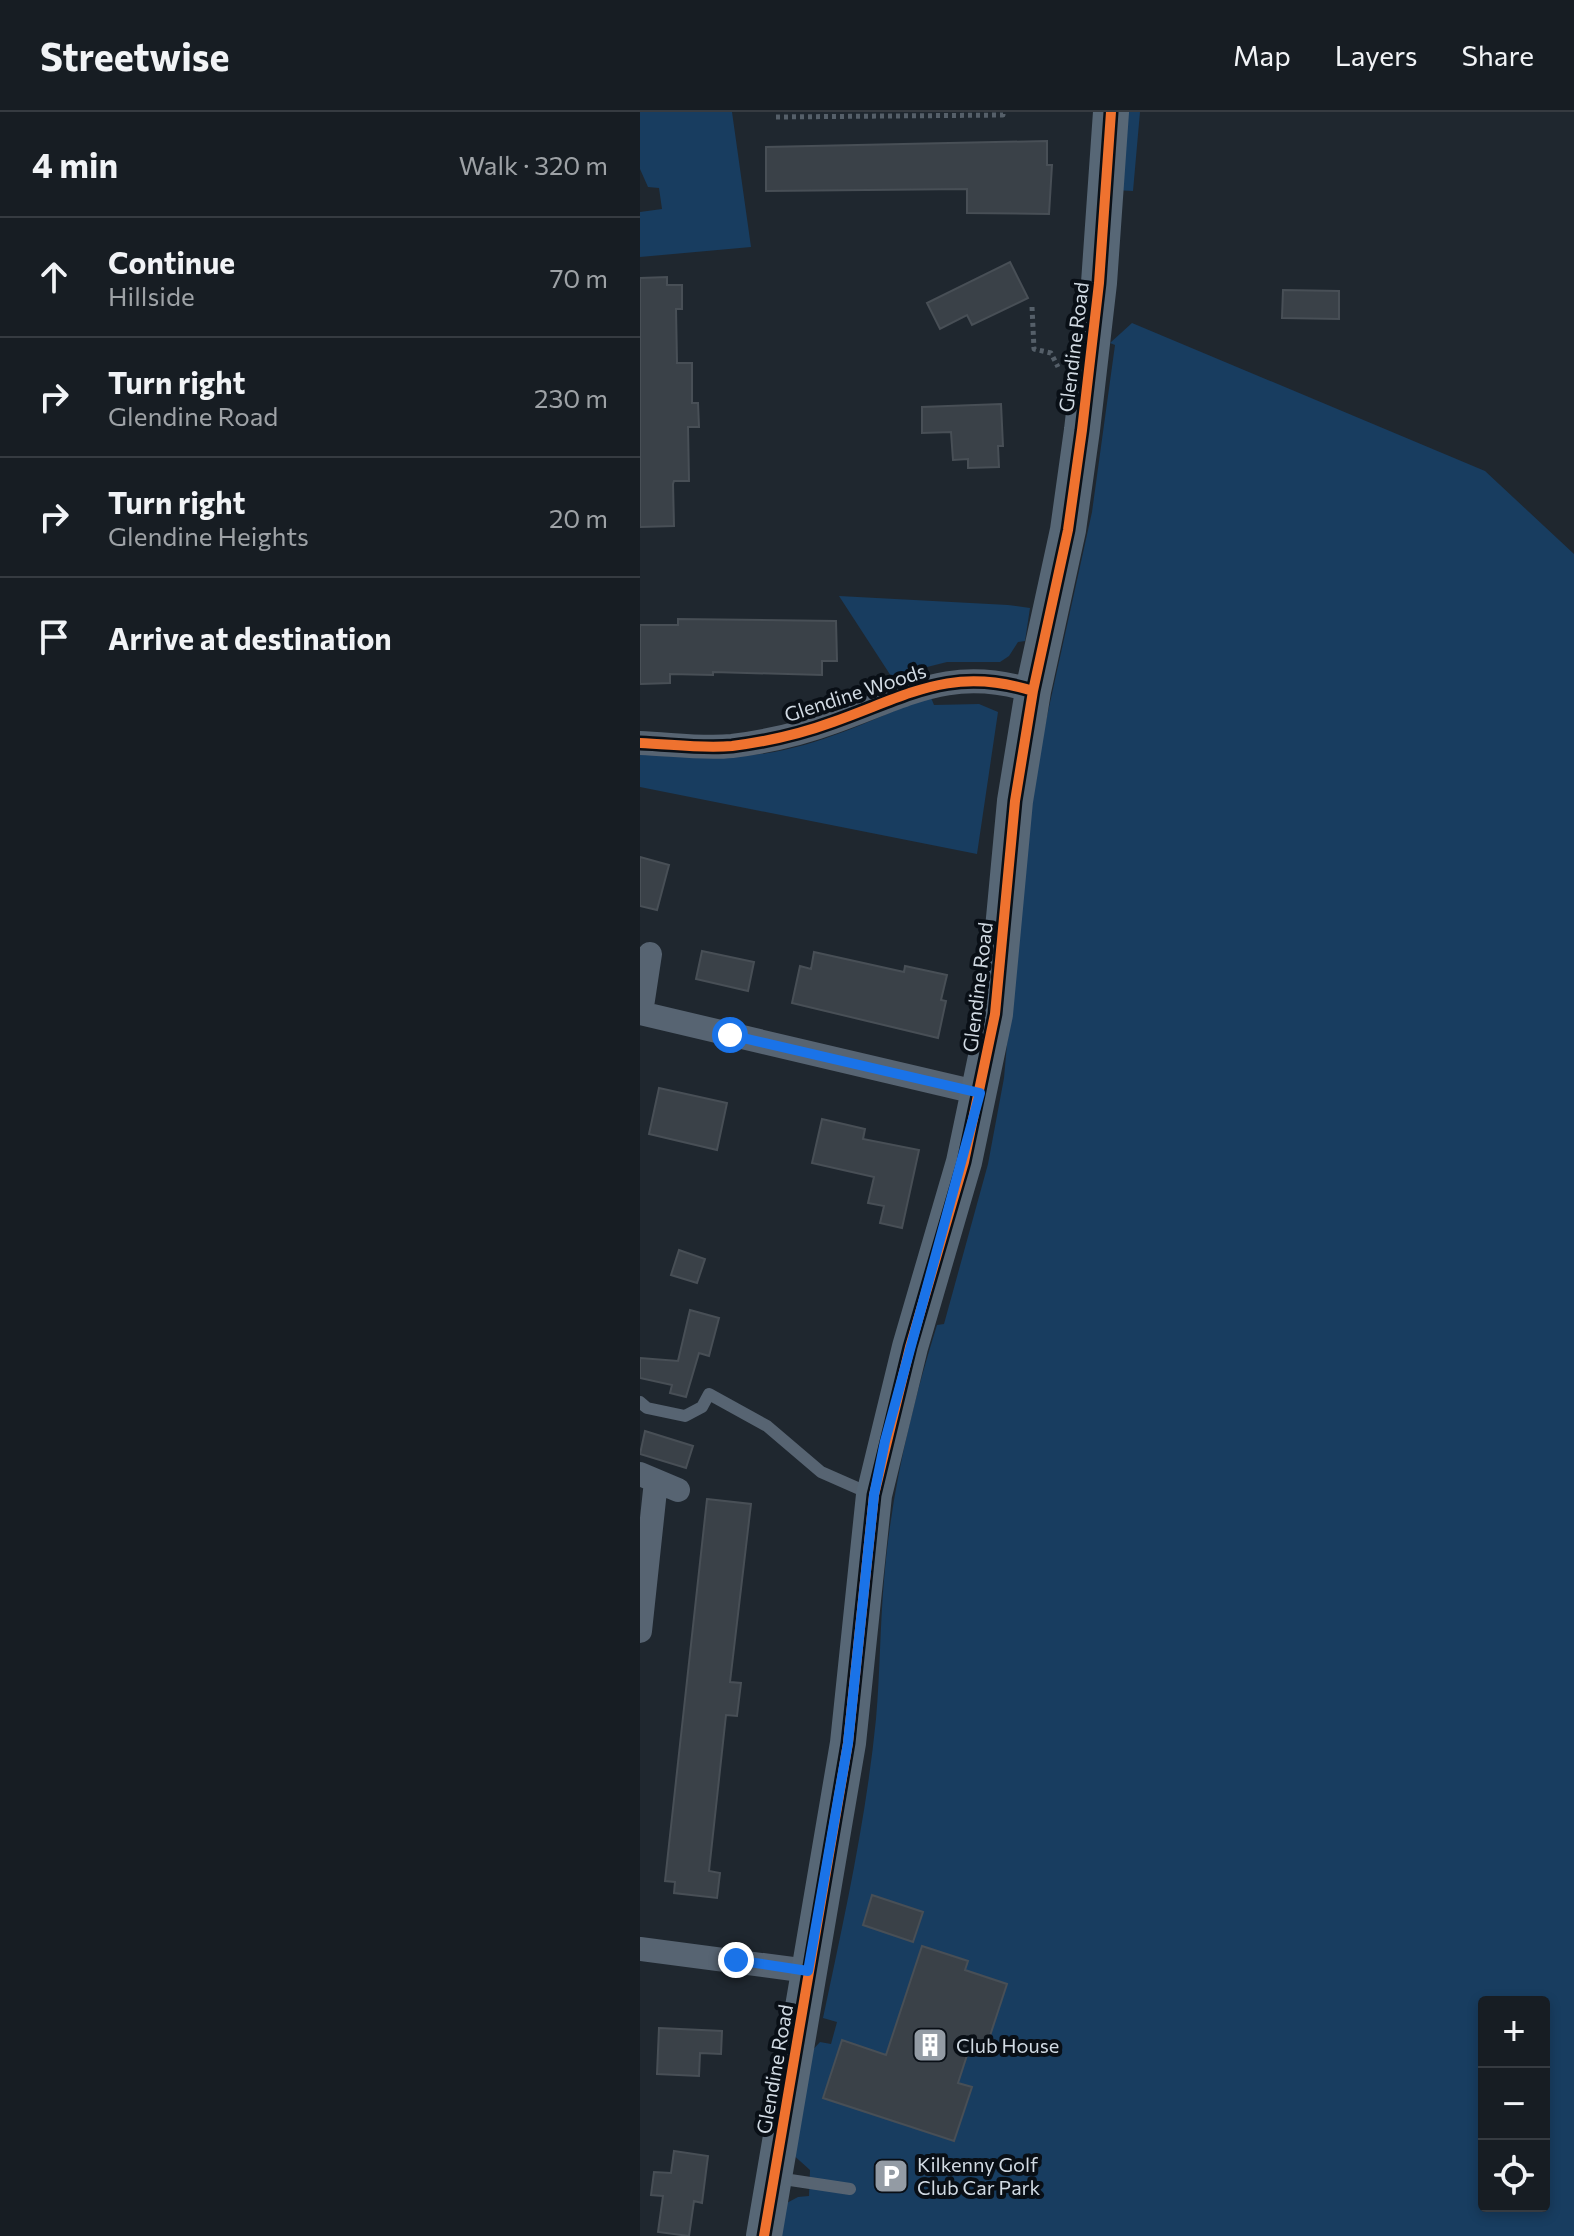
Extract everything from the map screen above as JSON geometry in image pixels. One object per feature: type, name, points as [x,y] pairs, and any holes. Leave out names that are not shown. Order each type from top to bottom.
[{"type":"street","name":"Glendine Road","points":[[764,2236],[848,1743],[874,1495],[885,1441],[980,1093],[995,1014],[1015,801],[1033,691],[1070,516],[1099,283],[1111,112]]},
{"type":"street","name":"Glendine Woods","points":[[640,743],[731,746],[831,723],[911,690],[946,682],[1017,686],[1033,691]]},
{"type":"street","points":[[650,954],[641,1013],[980,1093]]},
{"type":"street","points":[[640,1631],[658,1482]]},
{"type":"street","points":[[640,1949],[808,1971]]},
{"type":"lane","points":[[640,1402],[647,1408],[685,1416],[702,1407],[709,1394],[767,1426],[821,1472],[874,1495]]},
{"type":"lane","points":[[774,2178],[850,2189]]},
{"type":"path","points":[[776,117],[1003,115],[1003,112]]},
{"type":"path","points":[[1032,307],[1034,349],[1051,353],[1056,361]]},
{"type":"shaded area","points":[[640,112],[732,112],[751,247],[640,257],[640,212],[662,209],[659,188],[648,187],[640,169]]},
{"type":"shaded area","points":[[1122,112],[1140,112],[1133,191],[1115,190]]},
{"type":"shaded area","points":[[1132,323],[1485,471],[1574,554],[1574,2236],[778,2236],[783,2205],[798,2197],[809,2196],[810,2170],[790,2152],[810,2053],[820,2042],[831,2044],[837,2022],[823,2018],[854,1869],[872,1757],[884,1580],[892,1516],[903,1451],[919,1388],[937,1325],[944,1324],[988,1164],[1004,1078],[1029,798],[1092,512],[1115,345],[1110,343]]},
{"type":"shaded area","points":[[839,596],[1030,608],[1025,641],[1018,642],[1009,656],[1000,662],[947,662],[891,676]]},
{"type":"shaded area","points":[[930,695],[934,705],[979,704],[998,712],[977,854],[640,787],[640,753],[724,757],[794,748],[873,720]]},
{"type":"building","points":[[1047,141],[1047,165],[1052,165],[1049,214],[967,213],[967,189],[766,191],[766,147]]},
{"type":"building","points":[[1010,262],[1028,298],[972,325],[967,315],[940,329],[927,303]]},
{"type":"building","points":[[667,277],[667,285],[682,285],[682,309],[676,309],[677,363],[692,363],[692,403],[698,403],[699,427],[688,427],[689,481],[674,481],[673,484],[674,526],[640,527],[640,278]]},
{"type":"building","points":[[1283,290],[1339,291],[1339,319],[1282,318]]},
{"type":"building","points":[[1001,404],[1003,446],[998,446],[999,467],[968,468],[968,459],[953,460],[951,432],[922,433],[922,407]]},
{"type":"building","points":[[678,619],[836,621],[837,661],[822,661],[822,675],[670,674],[670,683],[640,684],[640,625],[678,625]]},
{"type":"building","points":[[640,857],[669,865],[657,910],[640,906]]},
{"type":"building","points":[[702,951],[754,962],[748,991],[696,979]]},
{"type":"building","points":[[814,952],[904,972],[905,966],[947,975],[941,1000],[946,1001],[938,1038],[792,1003],[800,966],[811,969]]},
{"type":"building","points":[[659,1088],[727,1103],[717,1150],[649,1134]]},
{"type":"building","points":[[822,1119],[865,1129],[863,1139],[919,1150],[902,1228],[880,1223],[884,1206],[868,1203],[874,1177],[812,1163]]},
{"type":"building","points":[[679,1250],[705,1259],[697,1283],[671,1275]]},
{"type":"building","points":[[690,1310],[719,1318],[709,1356],[699,1353],[686,1397],[670,1393],[672,1385],[640,1378],[640,1358],[678,1361]]},
{"type":"building","points":[[645,1431],[693,1446],[686,1468],[640,1454]]},
{"type":"building","points":[[707,1499],[751,1504],[730,1682],[741,1683],[737,1716],[726,1715],[709,1871],[720,1873],[717,1898],[674,1893],[675,1882],[665,1881]]},
{"type":"building","points":[[872,1895],[923,1912],[913,1942],[863,1925]]},
{"type":"building","name":"Club House","points":[[922,1946],[968,1961],[965,1970],[1007,1984],[986,2048],[971,2043],[958,2083],[972,2087],[954,2141],[823,2098],[842,2040],[886,2055]]},
{"type":"building","points":[[659,2028],[722,2031],[721,2054],[700,2053],[699,2076],[657,2074]]},
{"type":"building","points":[[674,2151],[708,2156],[702,2203],[694,2201],[689,2236],[658,2232],[663,2196],[651,2195],[654,2172],[671,2173]]},
{"type":"cycle path","points":[[764,2236],[848,1743],[874,1495],[910,1347],[964,1162],[995,1014],[1015,801],[1033,691],[1068,530],[1082,430],[1099,283],[1111,112]]},
{"type":"cycle path","points":[[640,743],[709,747],[757,742],[809,730],[907,694],[953,683],[978,681],[1033,691]]},
{"type":"place","name":"Club House","points":[[930,2045]]},
{"type":"place","name":"Kilkenny Golf Club Car Park","points":[[891,2176]]},
{"type":"route","points":[[730,1035],[980,1093],[964,1162],[885,1441],[874,1495],[848,1743],[808,1971],[736,1960]]}]
